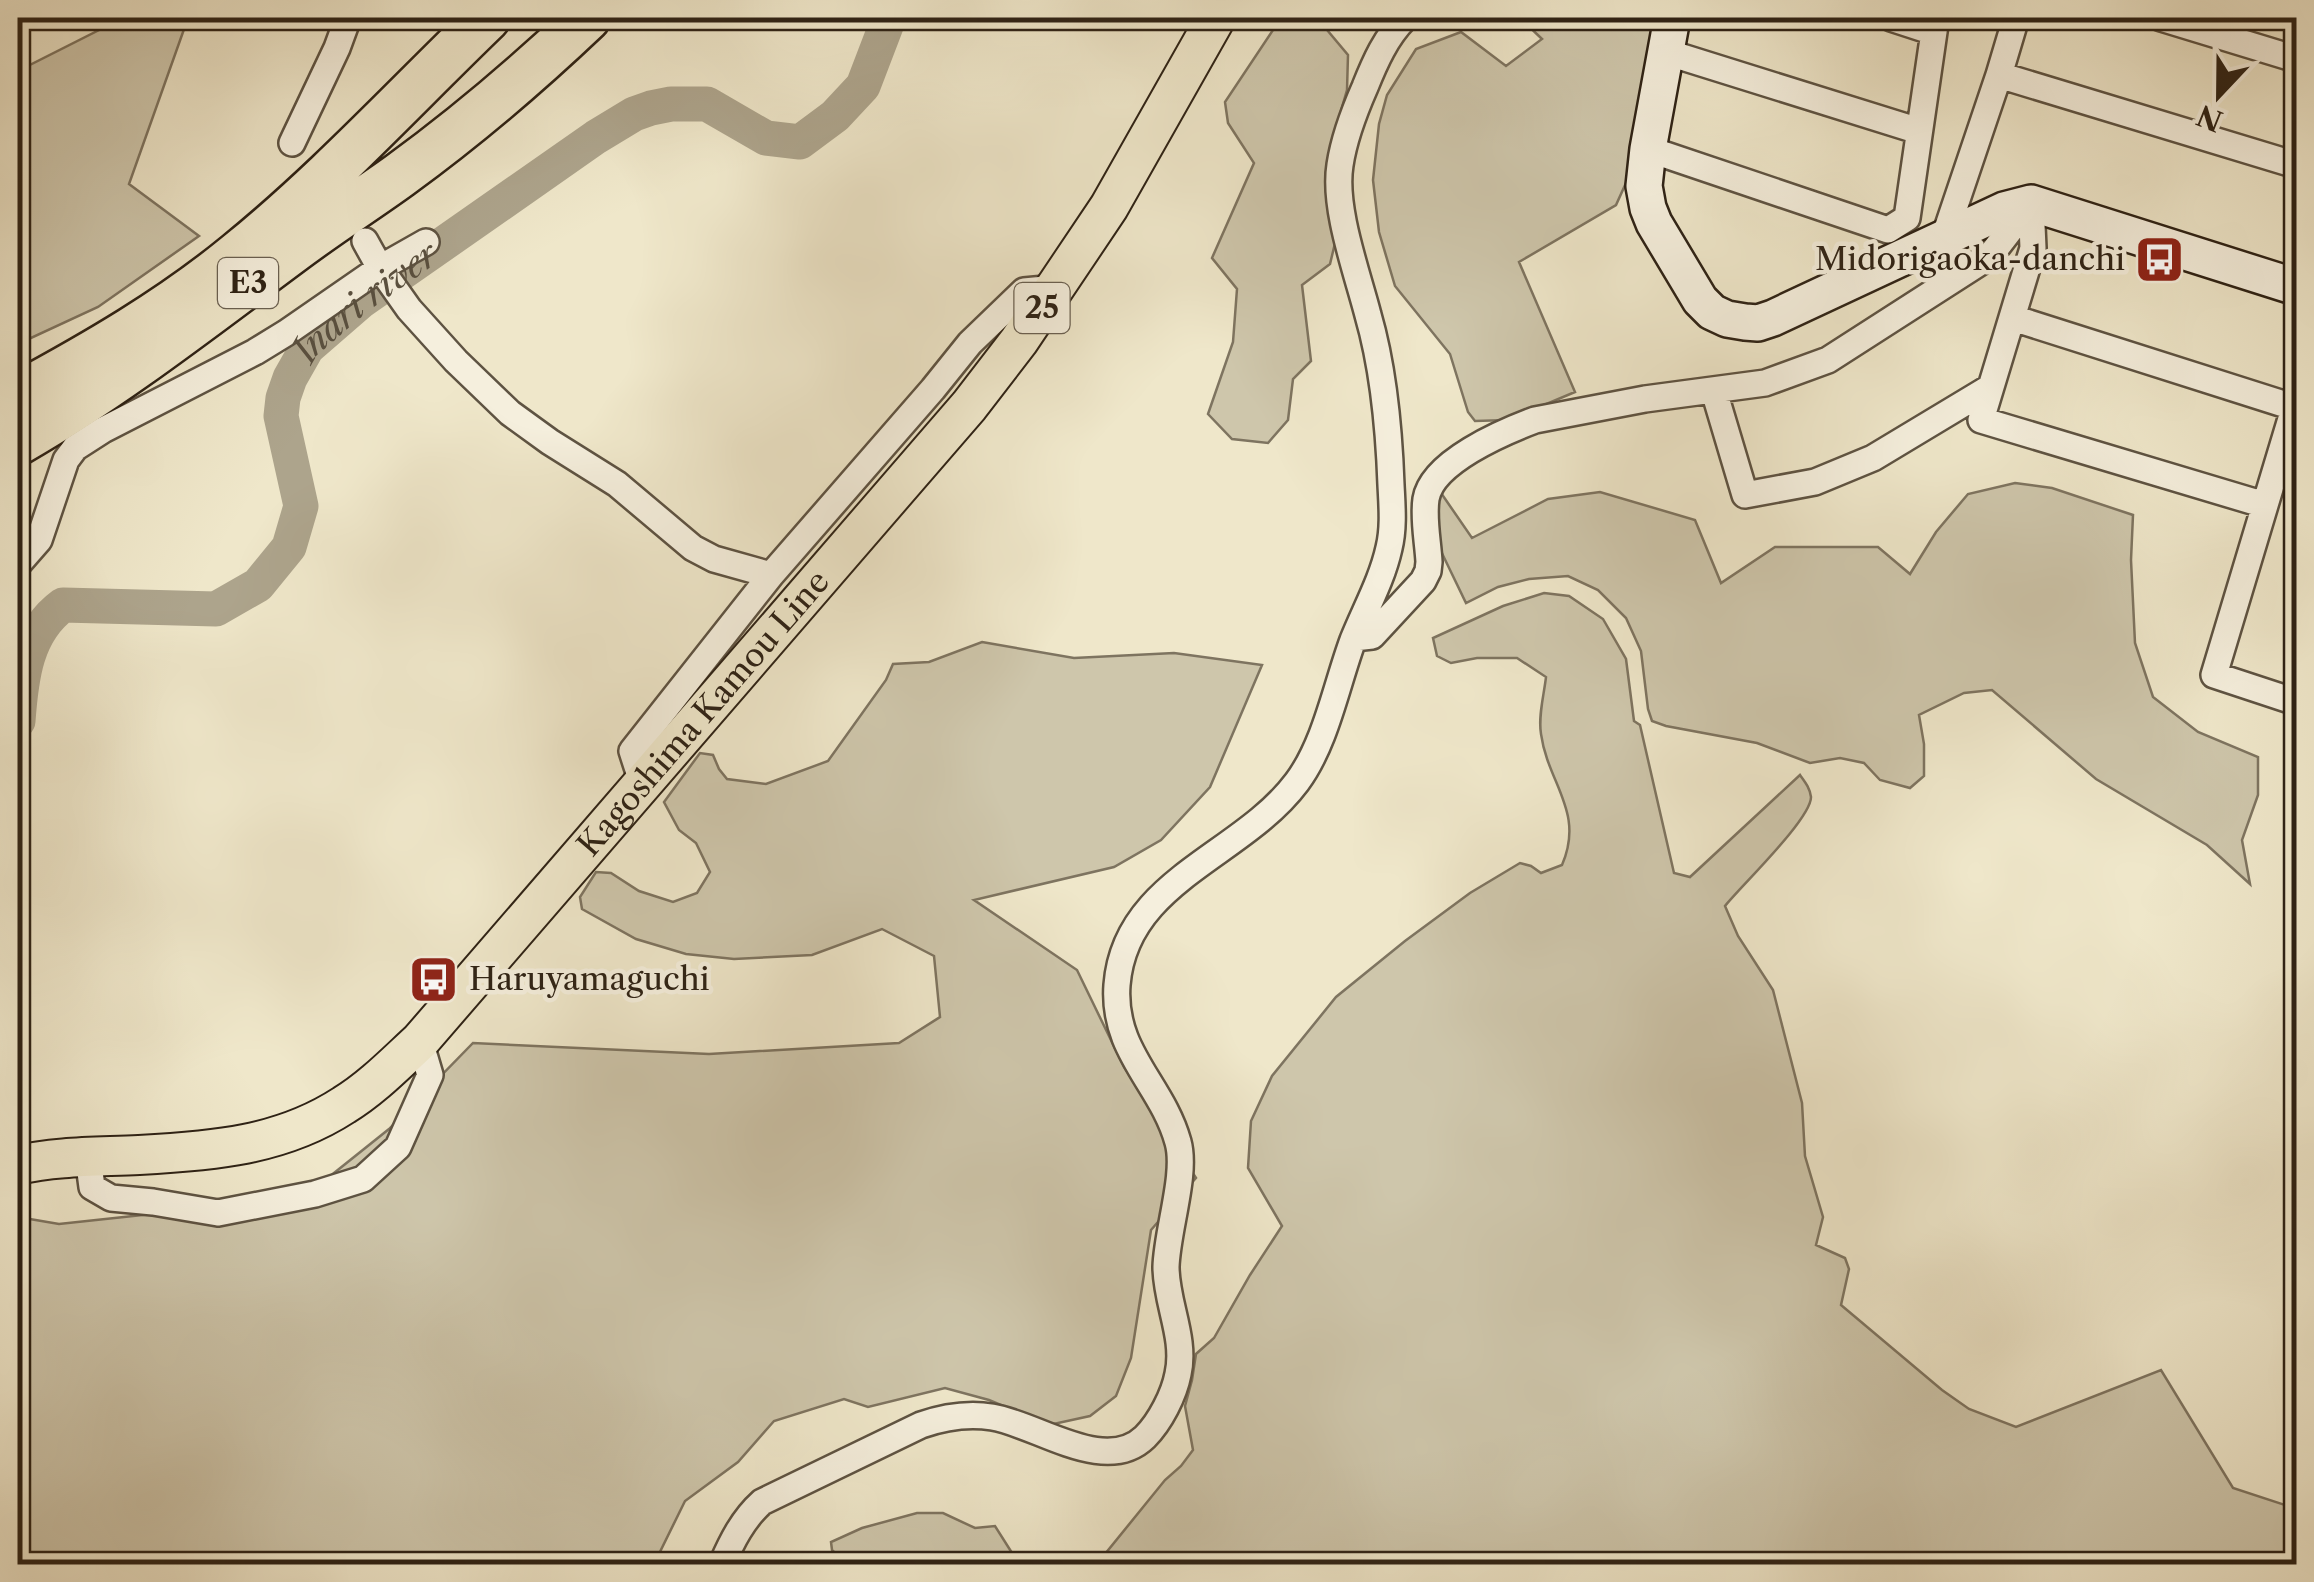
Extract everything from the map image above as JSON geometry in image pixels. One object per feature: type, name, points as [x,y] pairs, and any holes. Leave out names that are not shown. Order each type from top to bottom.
[{"type":"highway","name":"E3","points":[[18,395],[160,312],[236,256],[307,193],[487,18]]},
{"type":"highway","name":"E3","points":[[18,442],[180,334],[400,175],[474,118],[587,18]]},
{"type":"main road","name":"Kagoshima Kamou Line","points":[[18,1165],[210,1151],[252,1144],[310,1123],[345,1105],[420,1040],[969,406],[1019,341],[1110,207],[1216,18]]},
{"type":"street","points":[[292,143],[348,18]]},
{"type":"street","points":[[722,1564],[738,1531],[762,1502],[921,1425],[945,1417],[995,1417],[1098,1452],[1122,1451],[1140,1442],[1154,1428],[1172,1393],[1181,1347],[1167,1290],[1166,1264],[1180,1151],[1176,1133],[1126,1045],[1116,1009],[1120,959],[1138,922],[1166,889],[1270,812],[1313,759],[1390,545],[1389,424],[1372,329],[1348,242],[1339,168],[1352,118],[1374,64],[1393,30],[1405,18]]},
{"type":"street","points":[[1672,18],[1648,149],[1644,186],[1648,208],[1700,300],[1727,319],[1758,322],[1773,318],[2004,210],[2031,203],[2296,287]]},
{"type":"street","points":[[1648,149],[1888,230],[1906,218],[1935,25],[1891,18]]},
{"type":"street","points":[[1944,238],[2016,18]]},
{"type":"street","points":[[2161,18],[2296,59]]},
{"type":"street","points":[[1666,52],[1919,132]]},
{"type":"street","points":[[2000,75],[2296,165]]},
{"type":"street","points":[[1354,638],[1372,636],[1423,581],[1429,562],[1426,496],[1446,466],[1535,420],[1765,384],[1828,360],[1990,256],[2031,203]]},
{"type":"street","points":[[2031,203],[2034,248],[1981,420],[2265,505]]},
{"type":"street","points":[[365,241],[409,308],[510,413],[617,484],[693,548],[714,559],[772,575]]},
{"type":"street","points":[[18,564],[39,540],[66,460],[75,448],[286,334],[380,268],[426,242]]},
{"type":"street","points":[[642,782],[632,751],[772,575],[970,343],[1024,291],[1056,288]]},
{"type":"street","points":[[2013,318],[2296,406],[2214,676],[2296,702]]},
{"type":"street","points":[[1714,390],[1746,494],[1815,482],[1873,458],[1991,387]]},
{"type":"street","points":[[88,1158],[92,1187],[111,1198],[218,1212],[315,1194],[362,1179],[398,1147],[430,1075],[420,1040]]},
{"type":"shaded area","points":[[123,18],[188,18],[129,184],[199,236],[98,307],[18,344],[18,71]]},
{"type":"shaded area","points":[[1281,18],[1317,18],[1348,55],[1347,90],[1332,142],[1336,239],[1330,264],[1302,285],[1311,361],[1293,379],[1288,420],[1268,443],[1232,439],[1208,414],[1233,342],[1237,289],[1212,258],[1254,163],[1228,123],[1225,102]]},
{"type":"shaded area","points":[[1520,18],[1660,18],[1630,174],[1616,205],[1519,262],[1575,392],[1508,420],[1475,421],[1468,412],[1450,354],[1395,286],[1379,232],[1373,180],[1379,124],[1387,95],[1416,49],[1461,32],[1506,66],[1542,39]]},
{"type":"shaded area","points":[[2015,483],[2052,488],[2133,515],[2135,643],[2153,697],[2198,732],[2258,757],[2258,795],[2242,840],[2250,884],[2207,845],[2096,779],[1992,690],[1964,693],[1919,715],[1924,776],[1910,788],[1880,780],[1864,763],[1840,758],[1810,763],[1757,743],[1652,721],[1641,651],[1626,618],[1598,590],[1568,576],[1529,579],[1498,587],[1466,603],[1437,543],[1439,490],[1472,538],[1548,499],[1600,492],[1695,520],[1721,583],[1775,547],[1878,547],[1910,574],[1936,532],[1968,494]]},
{"type":"shaded area","points":[[1544,593],[1569,596],[1603,619],[1626,659],[1634,721],[1640,725],[1674,873],[1690,877],[1800,775],[1808,788],[1811,797],[1800,820],[1725,906],[1738,936],[1773,990],[1802,1103],[1805,1156],[1823,1217],[1816,1245],[1845,1258],[1849,1269],[1841,1305],[1969,1409],[2016,1427],[2161,1370],[2233,1488],[2291,1507],[2286,1564],[1099,1564],[1193,1450],[1185,1406],[1196,1354],[1214,1338],[1282,1226],[1248,1168],[1251,1121],[1272,1076],[1336,997],[1470,893],[1520,863],[1541,873],[1562,865],[1569,829],[1563,798],[1541,734],[1546,677],[1517,658],[1477,658],[1451,663],[1437,656],[1433,638],[1503,606]]},
{"type":"shaded area","points":[[982,642],[1074,658],[1174,653],[1262,665],[1210,787],[1161,840],[1114,867],[974,900],[1077,970],[1124,1067],[1196,1178],[1151,1230],[1131,1358],[1116,1396],[1090,1416],[1049,1425],[989,1400],[945,1388],[868,1407],[844,1399],[774,1421],[738,1462],[685,1501],[654,1564],[18,1564],[18,1217],[59,1224],[189,1210],[319,1185],[389,1129],[473,1043],[709,1054],[899,1043],[940,1017],[934,956],[882,929],[812,955],[734,959],[686,954],[636,939],[582,909],[580,897],[596,872],[611,873],[639,891],[673,902],[697,893],[710,872],[696,843],[679,830],[664,802],[700,753],[713,755],[727,779],[766,784],[828,761],[886,680],[893,664],[929,662]]},
{"type":"shaded area","points":[[917,1513],[943,1513],[975,1528],[995,1526],[1019,1564],[846,1564],[832,1550],[831,1542],[862,1528]]},
{"type":"waterway","name":"Inari river","points":[[18,721],[24,673],[33,642],[63,605],[216,609],[258,585],[289,547],[301,506],[281,416],[290,378],[307,348],[360,302],[634,114],[671,104],[707,104],[766,138],[800,142],[835,116],[863,86],[889,18]]},
{"type":"place","name":"Midorigaoka-danchi","points":[[2160,259]]},
{"type":"place","name":"Haruyamaguchi","points":[[434,979]]}]
